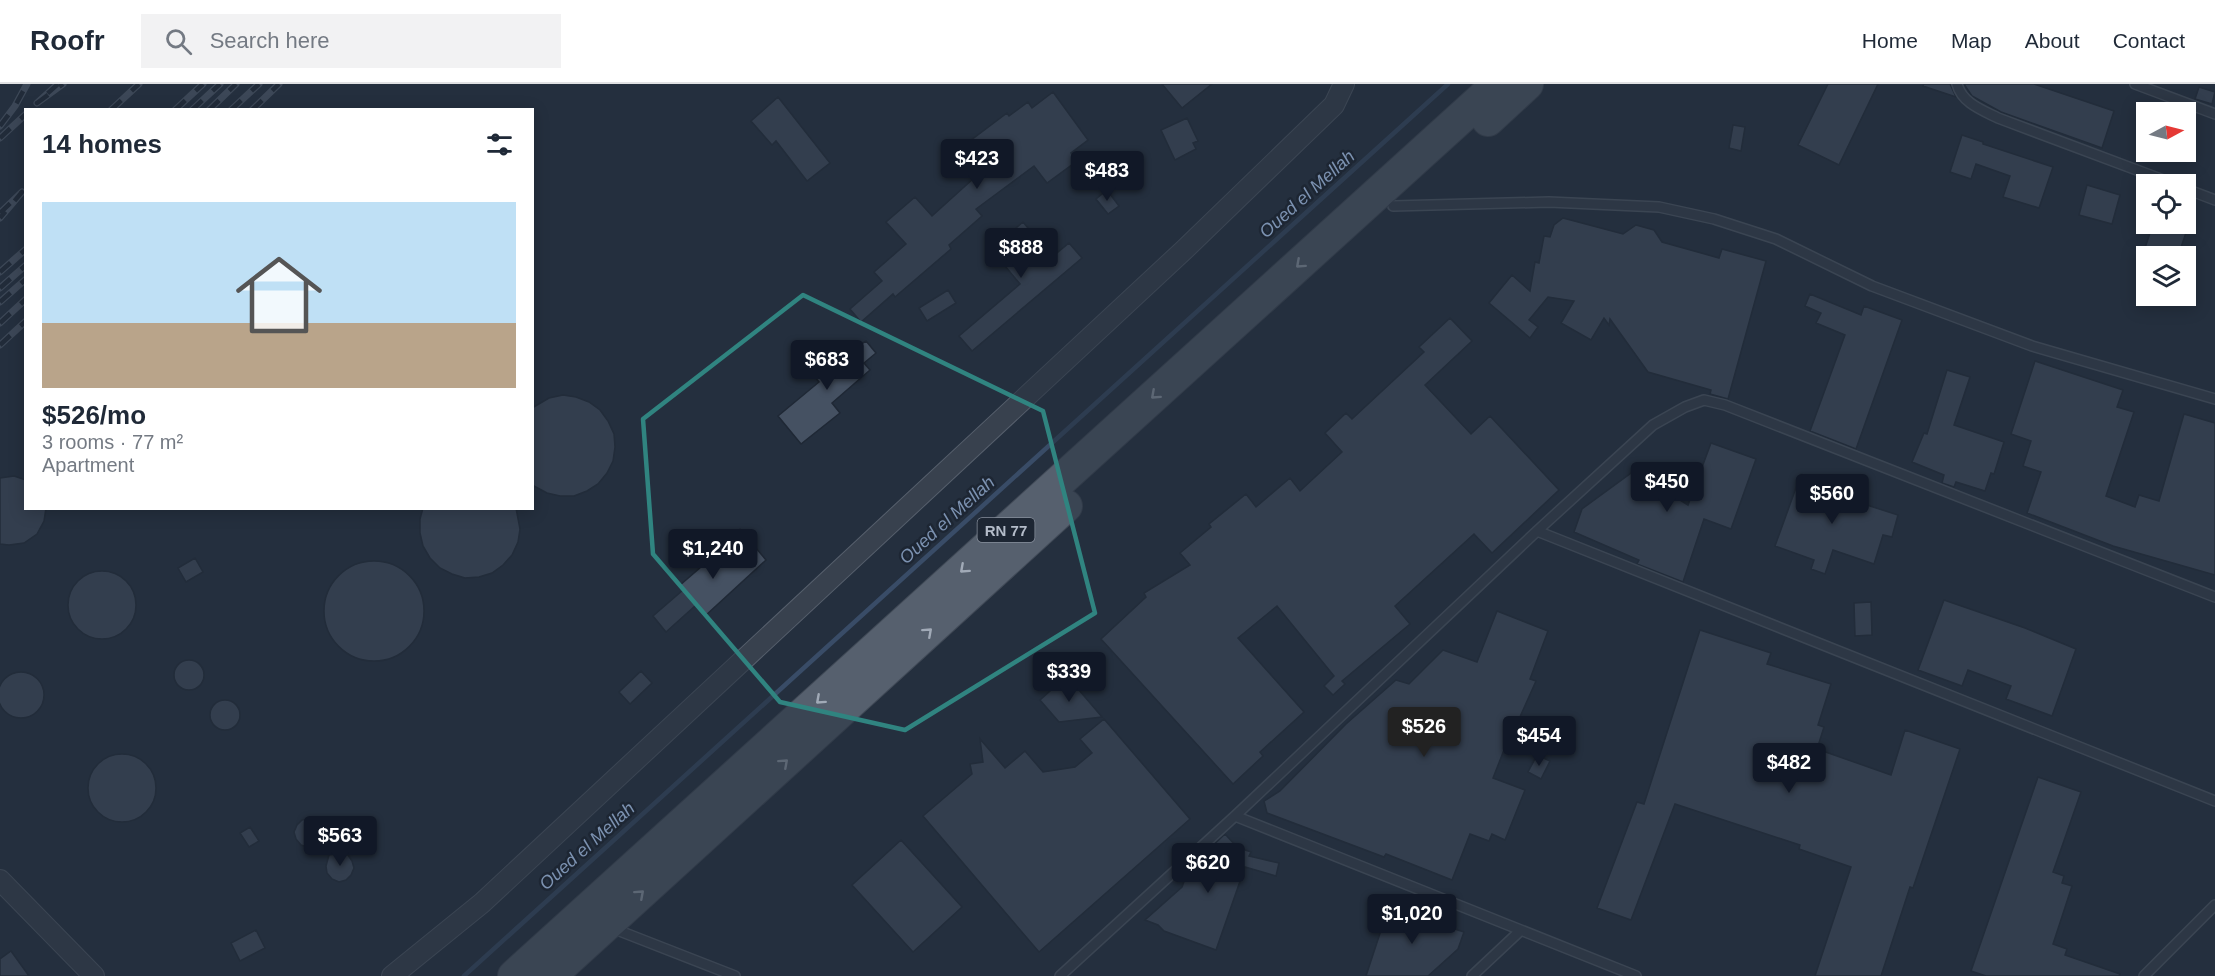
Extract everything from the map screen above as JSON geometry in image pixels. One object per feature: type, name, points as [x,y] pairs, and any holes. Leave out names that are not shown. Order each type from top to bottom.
[{"type":"main road","name":"RN 77","points":[[550,976],[594,920],[1498,84]]},
{"type":"main road","name":"RN 77","points":[[514,976],[594,920],[1527,84]]},
{"type":"street","points":[[392,976],[482,903],[1184,250],[1334,105],[1344,84]]},
{"type":"street","points":[[0,880],[94,976]]},
{"type":"lane","points":[[1957,84],[1959,91],[1971,105],[1998,118],[2147,174]]},
{"type":"lane","points":[[2135,84],[2215,114]]},
{"type":"lane","points":[[2196,193],[2215,200]]},
{"type":"lane","points":[[1393,206],[1549,202],[1659,207],[1714,219],[1776,239],[1872,286],[2032,346],[2215,399]]},
{"type":"lane","points":[[1060,976],[1236,816],[1537,531],[1653,425],[1685,407],[1704,400],[1748,413],[2215,597]]},
{"type":"lane","points":[[1537,531],[2215,801]]},
{"type":"lane","points":[[1236,816],[1636,976]]},
{"type":"lane","points":[[2144,976],[2215,905]]},
{"type":"lane","points":[[594,920],[735,976]]},
{"type":"lane","points":[[1472,976],[1520,931]]},
{"type":"highlighted area","points":[[803,295],[1043,411],[1095,613],[905,730],[780,702],[653,554],[643,419]]},
{"type":"building","points":[[1162,84],[1212,84],[1182,108]]},
{"type":"building","points":[[1828,84],[1878,84],[1839,165],[1798,145]]},
{"type":"building","points":[[1924,84],[1950,84],[1956,97],[1923,86]]},
{"type":"building","points":[[1964,84],[2034,84],[2114,111],[2102,148],[2001,112],[1972,96]]},
{"type":"building","points":[[2199,87],[2215,92],[2212,104],[2195,99]]},
{"type":"building","points":[[1053,92],[1088,140],[1071,153],[1077,161],[1047,183],[1034,166],[976,209],[982,216],[949,245],[951,249],[895,297],[893,294],[861,322],[850,309],[882,281],[874,272],[906,244],[886,222],[915,197],[932,216],[973,179],[954,153],[1007,113],[1009,116],[1028,102],[1032,108]]},
{"type":"building","points":[[778,97],[830,163],[807,181],[776,141],[772,145],[751,121]]},
{"type":"building","points":[[1187,118],[1198,141],[1193,143],[1196,149],[1175,160],[1161,130]]},
{"type":"building","points":[[1733,125],[1745,127],[1741,151],[1729,148]]},
{"type":"building","points":[[1962,135],[2053,167],[2039,208],[2003,197],[2010,176],[1976,164],[1971,179],[1950,172]]},
{"type":"building","points":[[2087,185],[2120,195],[2112,224],[2079,215]]},
{"type":"building","points":[[1107,190],[1119,206],[1108,214],[1096,199]]},
{"type":"building","points":[[1563,218],[1623,234],[1636,225],[1654,230],[1662,242],[1719,258],[1722,249],[1766,261],[1728,399],[1710,394],[1711,390],[1648,372],[1610,319],[1609,325],[1604,318],[1591,340],[1561,323],[1574,301],[1548,297],[1529,320],[1538,327],[1530,338],[1489,303],[1512,275],[1530,291],[1535,262],[1539,263],[1544,236],[1550,237],[1554,225]]},
{"type":"building","points":[[1023,222],[1052,257],[1069,243],[1082,258],[972,351],[959,336],[1020,284],[991,249]]},
{"type":"building","points":[[2150,234],[2186,234],[2181,246],[2146,246]]},
{"type":"building","points":[[948,290],[956,303],[927,321],[919,308]]},
{"type":"building","points":[[1810,294],[1861,315],[1864,306],[1902,320],[1856,449],[1810,431],[1845,335],[1816,323],[1821,313],[1805,306]]},
{"type":"building","points":[[1450,318],[1472,341],[1425,385],[1471,434],[1490,416],[1559,490],[1492,553],[1474,534],[1395,606],[1410,624],[1342,681],[1345,684],[1333,695],[1324,686],[1334,676],[1277,606],[1238,638],[1304,712],[1260,752],[1263,756],[1233,784],[1101,639],[1146,597],[1144,593],[1190,565],[1180,553],[1211,527],[1209,524],[1246,494],[1256,507],[1290,478],[1300,491],[1342,452],[1325,433],[1346,413],[1352,419],[1424,352],[1419,347]]},
{"type":"building","points":[[866,341],[876,353],[864,363],[870,370],[832,403],[840,413],[801,444],[778,416],[819,382],[810,371],[840,344],[847,353]]},
{"type":"building","points":[[2035,361],[2123,390],[2117,407],[2134,412],[2106,496],[2135,507],[2139,495],[2159,501],[2184,414],[2215,423],[2215,575],[2113,546],[2027,513],[2041,472],[2023,466],[2031,441],[2011,434]]},
{"type":"building","points":[[1947,370],[1970,377],[1954,425],[2004,442],[1994,474],[1991,473],[1985,491],[1956,482],[1954,487],[1942,483],[1944,475],[1912,462],[1924,433],[1927,434]]},
{"type":"building","points":[[563,395],[589,402],[600,410],[614,434],[613,461],[607,473],[598,484],[574,496],[547,493],[534,486],[534,407],[549,398]]},
{"type":"building","points":[[1711,443],[1756,459],[1731,529],[1704,519],[1683,582],[1637,564],[1639,560],[1574,532],[1582,509],[1634,471],[1688,505]]},
{"type":"building","points":[[1801,474],[1847,491],[1845,498],[1898,515],[1892,537],[1883,535],[1874,564],[1833,550],[1825,574],[1811,569],[1814,560],[1775,546]]},
{"type":"building","points":[[14,476],[24,479],[24,510],[46,510],[44,521],[37,534],[24,543],[0,544],[0,478]]},
{"type":"building","points":[[422,510],[516,510],[520,529],[518,542],[512,555],[492,573],[465,578],[440,568],[430,558],[423,546],[420,519]]},
{"type":"building","points":[[740,529],[766,560],[705,616],[696,605],[666,632],[653,616],[683,590],[679,586],[724,547],[722,544]]},
{"type":"building","points":[[195,558],[203,572],[186,582],[178,568]]},
{"type":"building","points":[[374,561],[402,569],[416,583],[424,611],[416,639],[402,653],[374,661],[346,653],[332,639],[324,611],[332,583],[346,569]]},
{"type":"building","points":[[95,571],[109,571],[121,576],[131,586],[136,605],[131,624],[121,634],[109,639],[95,639],[83,634],[73,624],[68,612],[68,598],[73,586],[83,576]]},
{"type":"building","points":[[1944,600],[2025,628],[2076,649],[2052,716],[2006,699],[2011,686],[1968,670],[1962,686],[1918,670]]},
{"type":"building","points":[[1871,602],[1872,635],[1855,636],[1854,603]]},
{"type":"building","points":[[1497,611],[1548,631],[1530,679],[1536,681],[1515,728],[1513,727],[1493,778],[1525,790],[1505,840],[1492,834],[1489,841],[1470,834],[1452,880],[1386,854],[1384,857],[1267,813],[1264,801],[1280,791],[1346,724],[1396,680],[1409,684],[1443,650],[1477,662]]},
{"type":"building","points":[[1700,630],[1771,653],[1767,664],[1831,684],[1818,725],[1824,727],[1817,749],[1891,775],[1905,730],[1960,749],[1913,888],[1910,887],[1881,976],[1815,976],[1851,867],[1799,849],[1800,845],[1675,804],[1631,920],[1597,908],[1637,802],[1644,804]]},
{"type":"building","points":[[189,660],[200,664],[204,675],[200,686],[189,690],[178,686],[174,675],[178,664]]},
{"type":"building","points":[[641,671],[652,683],[630,704],[619,692]]},
{"type":"building","points":[[21,672],[30,674],[42,686],[44,695],[42,704],[30,716],[21,718],[12,716],[0,704],[0,686],[12,674]]},
{"type":"building","points":[[1067,676],[1102,717],[1059,722],[1040,700]]},
{"type":"building","points":[[225,700],[236,704],[240,715],[236,726],[225,730],[214,726],[210,715],[214,704]]},
{"type":"building","points":[[1104,719],[1190,819],[1039,952],[923,816],[972,774],[970,764],[983,762],[980,739],[1005,768],[1025,751],[1043,772],[1075,767],[1092,753],[1080,739]]},
{"type":"building","points":[[115,754],[129,754],[141,759],[151,769],[156,788],[151,807],[141,817],[129,822],[115,822],[103,817],[93,807],[88,795],[88,781],[93,769],[103,759]]},
{"type":"building","points":[[1537,755],[1550,761],[1541,779],[1528,772]]},
{"type":"building","points":[[2038,777],[2081,792],[2053,872],[2064,876],[2062,883],[2072,886],[2053,944],[2067,949],[2065,955],[2120,974],[2119,976],[1986,976],[1971,971]]},
{"type":"building","points":[[302,820],[316,821],[323,834],[319,845],[307,847],[301,845],[294,832]]},
{"type":"building","points":[[250,827],[259,841],[249,847],[240,833]]},
{"type":"building","points":[[1225,834],[1237,847],[1251,852],[1249,856],[1279,863],[1276,876],[1245,867],[1216,950],[1164,931],[1158,925],[1145,920],[1182,887],[1189,868]]},
{"type":"building","points":[[901,840],[962,907],[913,952],[852,885]]},
{"type":"building","points":[[341,853],[348,855],[354,868],[346,880],[339,882],[327,873],[326,866],[329,855]]},
{"type":"building","points":[[1396,903],[1401,908],[1423,916],[1427,920],[1464,932],[1458,949],[1428,976],[1366,976],[1387,912]]},
{"type":"building","points":[[256,930],[265,948],[240,961],[231,943]]},
{"type":"building","points":[[11,951],[29,976],[0,976],[0,959]]},
{"type":"waterway","name":"Oued el Mellah","points":[[464,976],[1448,84]]},
{"type":"railway","points":[[0,126],[15,106],[27,84]]},
{"type":"railway","points":[[58,84],[37,103],[63,84]]},
{"type":"railway","points":[[113,108],[139,84]]},
{"type":"railway","points":[[177,108],[203,84]]},
{"type":"railway","points":[[194,108],[220,84]]},
{"type":"railway","points":[[211,108],[236,84]]},
{"type":"railway","points":[[233,108],[259,84]]},
{"type":"railway","points":[[254,108],[279,84]]},
{"type":"railway","points":[[0,138],[24,116]]},
{"type":"railway","points":[[0,213],[22,192],[0,218]]},
{"type":"railway","points":[[0,272],[24,251]]},
{"type":"railway","points":[[0,288],[24,267]]},
{"type":"railway","points":[[0,302],[24,281]]},
{"type":"railway","points":[[0,323],[24,301]]},
{"type":"railway","points":[[0,345],[24,323]]}]
